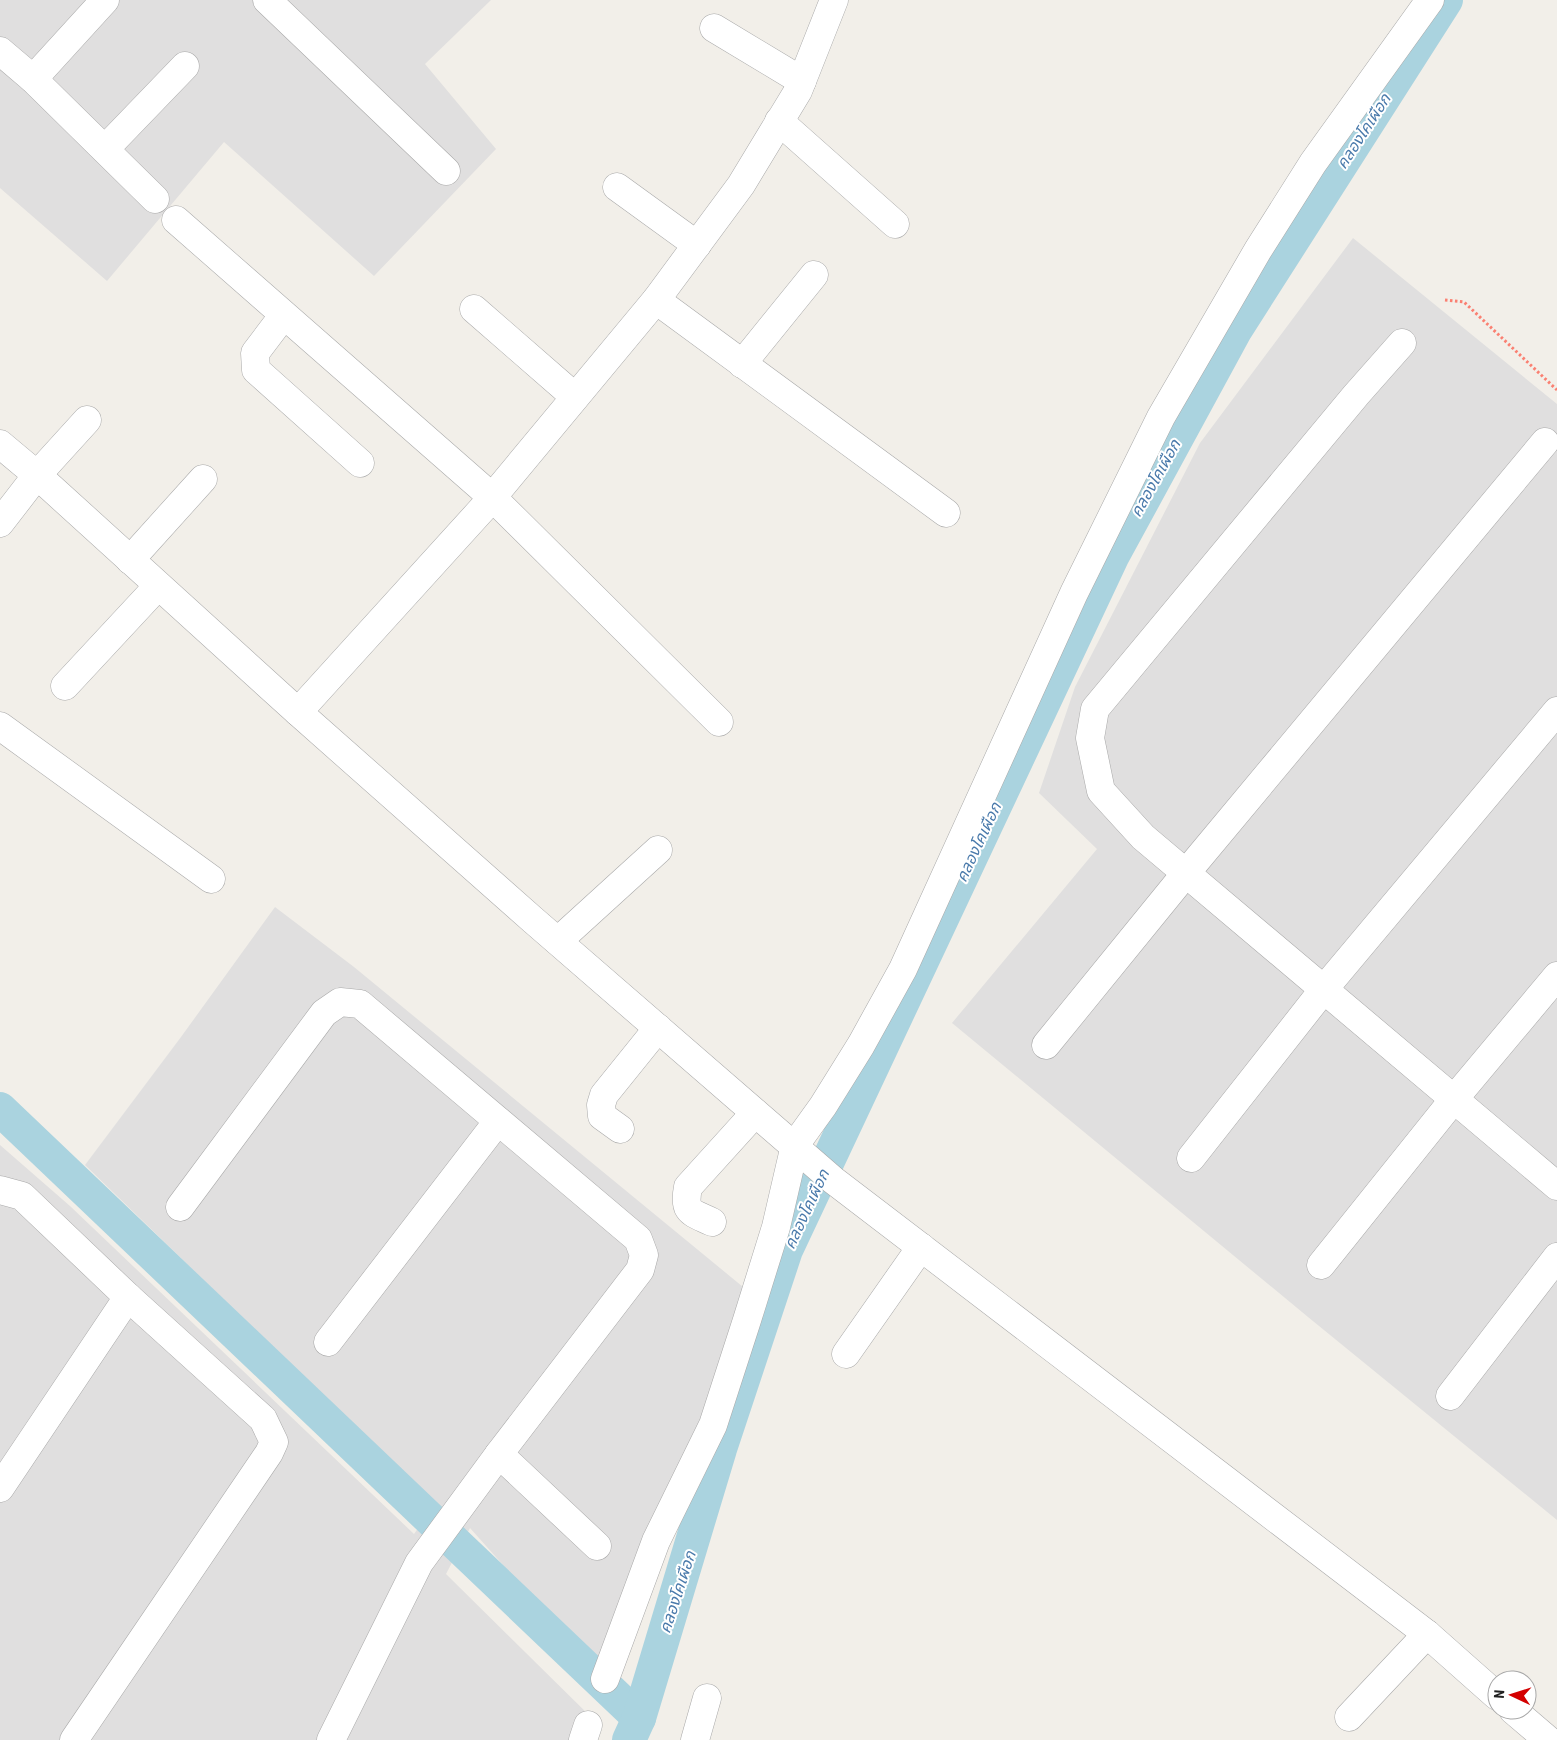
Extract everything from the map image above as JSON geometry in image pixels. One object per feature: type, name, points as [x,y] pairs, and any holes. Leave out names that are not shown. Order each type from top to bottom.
[{"type":"street","points":[[32,79],[105,0]]},
{"type":"street","points":[[267,0],[446,171]]},
{"type":"street","points":[[298,712],[492,497],[656,300],[740,185],[798,91],[834,0]]},
{"type":"street","points":[[605,1678],[656,1541],[713,1425],[776,1226],[798,1149],[861,1045],[903,969],[1074,593],[1161,417],[1258,250],[1308,171],[1430,0]]},
{"type":"street","points":[[714,28],[802,81]]},
{"type":"street","points":[[0,51],[106,149],[155,199]]},
{"type":"street","points":[[106,149],[185,66]]},
{"type":"street","points":[[779,121],[895,224]]},
{"type":"street","points":[[617,187],[697,245]]},
{"type":"street","points":[[176,220],[283,316],[492,497],[719,722]]},
{"type":"street","points":[[742,364],[814,275]]},
{"type":"street","points":[[656,300],[946,513]]},
{"type":"street","points":[[474,309],[576,397]]},
{"type":"street","points":[[283,316],[255,353],[256,370],[360,463]]},
{"type":"street","points":[[1402,343],[1356,395],[1095,709],[1090,738],[1101,791],[1143,837],[1557,1186]]},
{"type":"street","points":[[0,523],[37,475],[87,420]]},
{"type":"street","points":[[1046,1045],[1186,873],[1545,442]]},
{"type":"street","points":[[0,444],[37,475],[298,712],[833,1180],[1426,1634],[1487,1687]]},
{"type":"street","points":[[130,560],[203,479]]},
{"type":"street","points":[[65,686],[158,586]]},
{"type":"street","points":[[1191,1158],[1324,989],[1557,711]]},
{"type":"street","points":[[0,726],[211,880]]},
{"type":"street","points":[[558,941],[658,850]]},
{"type":"street","points":[[1321,1265],[1454,1099],[1557,976]]},
{"type":"street","points":[[180,1207],[324,1013],[340,1002],[360,1004],[638,1239],[644,1254],[640,1270],[451,1517],[419,1563],[331,1740]]},
{"type":"street","points":[[620,1130],[602,1116],[600,1105],[604,1095],[658,1028]]},
{"type":"street","points":[[712,1222],[690,1212],[685,1202],[688,1187],[755,1113]]},
{"type":"street","points":[[328,1342],[498,1121]]},
{"type":"street","points":[[0,1190],[22,1196],[128,1297],[263,1419],[274,1442],[74,1740]]},
{"type":"street","points":[[846,1354],[921,1247]]},
{"type":"street","points":[[1450,1396],[1557,1258]]},
{"type":"street","points":[[0,1488],[128,1297]]},
{"type":"street","points":[[499,1454],[598,1546]]},
{"type":"street","points":[[1349,1717],[1426,1634]]},
{"type":"street","points":[[695,1740],[707,1698]]},
{"type":"street","points":[[1525,1720],[1548,1740]]},
{"type":"path","points":[[1445,300],[1464,302],[1557,390]]},
{"type":"shaded area","points":[[0,0],[491,0],[425,64],[496,149],[374,276],[224,142],[107,281],[0,188]]},
{"type":"shaded area","points":[[1353,238],[1557,404],[1557,1520],[952,1023],[1097,849],[1039,793],[1075,687],[1200,443]]},
{"type":"shaded area","points":[[275,907],[354,967],[754,1296],[605,1679],[470,1528],[446,1574],[595,1721],[587,1740],[0,1740],[0,1145],[70,1206],[414,1534],[435,1504],[85,1165]]},
{"type":"waterway","name":"คลองโคเผือก","points":[[629,1740],[639,1718],[720,1449],[786,1250],[1112,557],[1236,329],[1446,0]]},
{"type":"waterway","points":[[0,1109],[639,1718]]}]
